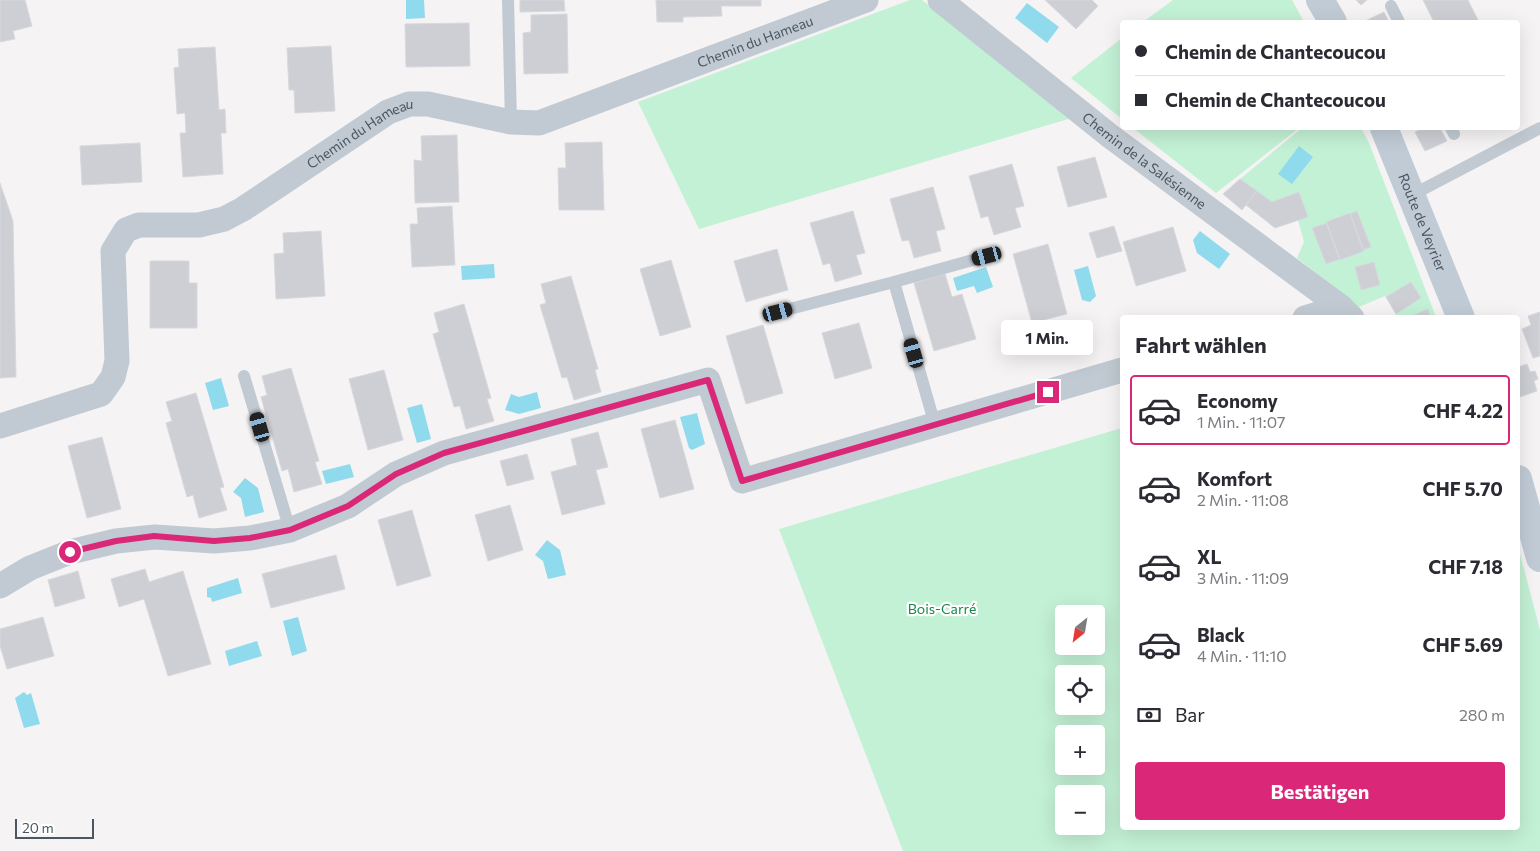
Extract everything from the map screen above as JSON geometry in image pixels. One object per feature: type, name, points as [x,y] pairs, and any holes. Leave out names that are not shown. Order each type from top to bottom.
[{"type":"street","name":"Chemin du Hameau","points":[[0,426],[101,394],[113,377],[117,361],[113,251],[126,230],[139,225],[199,225],[224,218],[243,209],[388,112],[409,104],[428,104],[511,122],[539,123],[866,0]]},
{"type":"street","name":"Chemin de la Salésienne","points":[[940,0],[1110,136],[1347,312]]},
{"type":"street","points":[[1320,0],[1332,20]]},
{"type":"street","name":"Route de Veyrier","points":[[1385,130],[1460,315]]},
{"type":"street","points":[[1326,315],[1347,312]]},
{"type":"street","points":[[0,586],[30,568],[70,552],[116,541],[154,536],[214,541],[250,538],[290,530],[348,506],[396,474],[444,453],[708,380],[742,481],[1120,371]]},
{"type":"street","points":[[1520,486],[1540,558]]},
{"type":"lane","points":[[508,0],[511,122]]},
{"type":"lane","points":[[1391,6],[1398,20]]},
{"type":"lane","points":[[1412,195],[1540,128]]},
{"type":"lane","points":[[778,312],[987,256]]},
{"type":"lane","points":[[894,282],[936,425]]},
{"type":"lane","points":[[244,376],[290,530]]},
{"type":"green space","points":[[910,0],[922,0],[1075,117],[699,229],[638,102]]},
{"type":"green space","points":[[1173,0],[1292,0],[1303,20],[1146,20]]},
{"type":"green space","points":[[1120,40],[1120,117],[1071,78]]},
{"type":"green space","points":[[1136,130],[1296,130],[1216,193]]},
{"type":"green space","points":[[1300,130],[1362,130],[1369,143],[1435,315],[1395,315],[1396,314],[1385,296],[1359,307],[1297,258],[1304,242],[1298,220],[1308,217],[1272,202],[1240,179]]},
{"type":"green space","name":"Bois-Carré","points":[[1120,429],[1120,830],[1520,830],[1520,554],[1540,630],[1540,851],[903,851],[779,529]]},
{"type":"water","points":[[406,0],[424,0],[425,18],[406,19]]},
{"type":"water","points":[[1027,3],[1059,27],[1047,43],[1015,18]]},
{"type":"water","points":[[1299,146],[1313,157],[1292,184],[1278,174]]},
{"type":"water","points":[[1200,231],[1230,254],[1219,269],[1197,253],[1193,240]]},
{"type":"water","points":[[494,264],[495,278],[462,280],[461,266]]},
{"type":"water","points":[[1088,266],[1096,296],[1090,302],[1082,300],[1074,270]]},
{"type":"water","points":[[986,267],[993,287],[977,293],[974,286],[957,291],[953,278]]},
{"type":"water","points":[[221,378],[229,406],[213,410],[205,383]]},
{"type":"water","points":[[537,392],[541,408],[519,414],[505,410],[511,394],[519,397]]},
{"type":"water","points":[[422,404],[431,439],[417,443],[407,408]]},
{"type":"water","points":[[697,413],[705,444],[692,450],[689,448],[680,417]]},
{"type":"water","points":[[350,464],[354,477],[326,484],[322,471]]},
{"type":"water","points":[[245,478],[258,488],[264,512],[245,517],[241,498],[233,492]]},
{"type":"water","points":[[547,540],[560,550],[566,575],[548,579],[543,561],[535,555]]},
{"type":"water","points":[[238,578],[242,593],[212,602],[211,598],[207,597],[207,588]]},
{"type":"water","points":[[298,617],[307,651],[292,656],[283,621]]},
{"type":"water","points":[[257,641],[262,656],[229,666],[225,651]]},
{"type":"water","points":[[24,692],[27,695],[31,693],[40,724],[24,728],[15,698]]},
{"type":"building","points":[[0,0],[25,0],[32,26],[13,31],[15,39],[0,42]]},
{"type":"building","points":[[520,0],[564,0],[565,11],[520,12]]},
{"type":"building","points":[[656,0],[761,0],[761,6],[721,6],[722,16],[683,17],[683,22],[657,22]]},
{"type":"building","points":[[1045,0],[1092,0],[1098,6],[1076,29]]},
{"type":"building","points":[[1356,0],[1367,0],[1361,5]]},
{"type":"building","points":[[1423,0],[1468,0],[1478,20],[1433,20]]},
{"type":"building","points":[[1384,12],[1388,20],[1367,20]]},
{"type":"building","points":[[567,14],[568,73],[524,74],[523,33],[531,32],[531,15]]},
{"type":"building","points":[[469,23],[470,66],[406,67],[405,24]]},
{"type":"building","points":[[331,46],[335,111],[295,113],[294,90],[289,90],[287,48]]},
{"type":"building","points":[[215,47],[219,110],[225,109],[226,133],[221,133],[223,174],[183,177],[180,133],[186,133],[185,113],[177,114],[174,68],[179,67],[178,49]]},
{"type":"building","points":[[1420,130],[1441,130],[1447,141],[1425,151],[1415,132]]},
{"type":"building","points":[[457,135],[459,202],[415,203],[414,160],[422,161],[421,136]]},
{"type":"building","points":[[602,142],[604,210],[559,210],[558,168],[566,168],[565,143]]},
{"type":"building","points":[[140,143],[142,182],[82,185],[80,146]]},
{"type":"building","points":[[1095,157],[1107,197],[1068,207],[1057,167]]},
{"type":"building","points":[[1012,164],[1024,206],[1015,208],[1021,227],[994,235],[988,216],[981,218],[969,176]]},
{"type":"building","points":[[1240,179],[1257,191],[1242,210],[1223,194]]},
{"type":"building","points":[[0,183],[13,221],[16,377],[0,378]]},
{"type":"building","points":[[933,187],[945,229],[936,231],[941,251],[914,258],[909,240],[902,241],[890,199]]},
{"type":"building","points":[[1257,191],[1272,202],[1299,192],[1308,217],[1275,228],[1246,205]]},
{"type":"building","points":[[452,206],[455,265],[412,267],[410,224],[418,224],[417,208]]},
{"type":"building","points":[[853,211],[865,253],[856,255],[862,274],[835,282],[830,263],[823,265],[810,223]]},
{"type":"building","points":[[1357,211],[1371,247],[1363,250],[1350,214]]},
{"type":"building","points":[[1350,213],[1364,251],[1340,260],[1326,222]]},
{"type":"building","points":[[1327,223],[1340,259],[1326,264],[1312,228]]},
{"type":"building","points":[[1114,226],[1122,251],[1097,258],[1089,233]]},
{"type":"building","points":[[1173,227],[1186,271],[1136,286],[1123,242]]},
{"type":"building","points":[[321,231],[325,296],[276,299],[274,254],[284,253],[283,233]]},
{"type":"building","points":[[1048,244],[1067,314],[1032,323],[1013,254]]},
{"type":"building","points":[[777,249],[788,290],[746,302],[734,261]]},
{"type":"building","points":[[671,260],[691,327],[660,336],[640,269]]},
{"type":"building","points":[[150,261],[189,261],[189,283],[197,283],[197,328],[150,328]]},
{"type":"building","points":[[1374,262],[1380,285],[1361,290],[1355,267]]},
{"type":"building","points":[[945,274],[952,297],[962,294],[976,339],[934,351],[914,283]]},
{"type":"building","points":[[571,276],[598,369],[595,370],[601,392],[574,400],[567,377],[562,378],[540,305],[546,303],[541,284]]},
{"type":"building","points":[[1411,282],[1421,298],[1396,314],[1386,297]]},
{"type":"building","points":[[464,304],[491,398],[487,399],[494,421],[466,429],[460,406],[454,407],[433,334],[439,332],[434,313]]},
{"type":"building","points":[[1428,309],[1430,315],[1413,315]]},
{"type":"building","points":[[1540,312],[1540,356],[1533,358],[1522,329],[1531,325],[1528,316]]},
{"type":"building","points":[[859,323],[872,368],[835,379],[822,333]]},
{"type":"building","points":[[763,325],[783,393],[746,404],[726,336]]},
{"type":"building","points":[[1527,364],[1530,372],[1535,371],[1538,379],[1534,381],[1537,391],[1520,397],[1520,366]]},
{"type":"building","points":[[291,368],[319,461],[315,462],[322,484],[294,492],[288,469],[282,471],[261,397],[267,395],[262,376]]},
{"type":"building","points":[[384,370],[403,440],[368,450],[349,379]]},
{"type":"building","points":[[196,393],[224,487],[220,488],[227,510],[199,518],[193,495],[187,497],[166,423],[172,421],[166,402]]},
{"type":"building","points":[[675,420],[694,489],[660,498],[641,429]]},
{"type":"building","points":[[598,432],[608,467],[596,470],[605,504],[562,515],[551,472],[577,465],[571,439]]},
{"type":"building","points":[[102,437],[121,509],[87,518],[68,446]]},
{"type":"building","points":[[527,454],[534,479],[507,486],[500,461]]},
{"type":"building","points":[[510,505],[523,550],[488,561],[475,515]]},
{"type":"building","points":[[412,510],[431,576],[397,586],[378,520]]},
{"type":"building","points":[[336,555],[345,589],[271,608],[262,574]]},
{"type":"building","points":[[145,569],[149,582],[183,571],[211,664],[168,676],[144,599],[119,607],[111,579]]},
{"type":"building","points":[[78,571],[85,598],[55,607],[48,580]]},
{"type":"building","points":[[43,617],[54,656],[7,669],[0,646],[0,629]]},
{"type":"route","points":[[70,552],[116,541],[154,536],[214,541],[250,538],[290,530],[348,506],[396,474],[444,453],[708,380],[742,481],[1048,392]]}]
